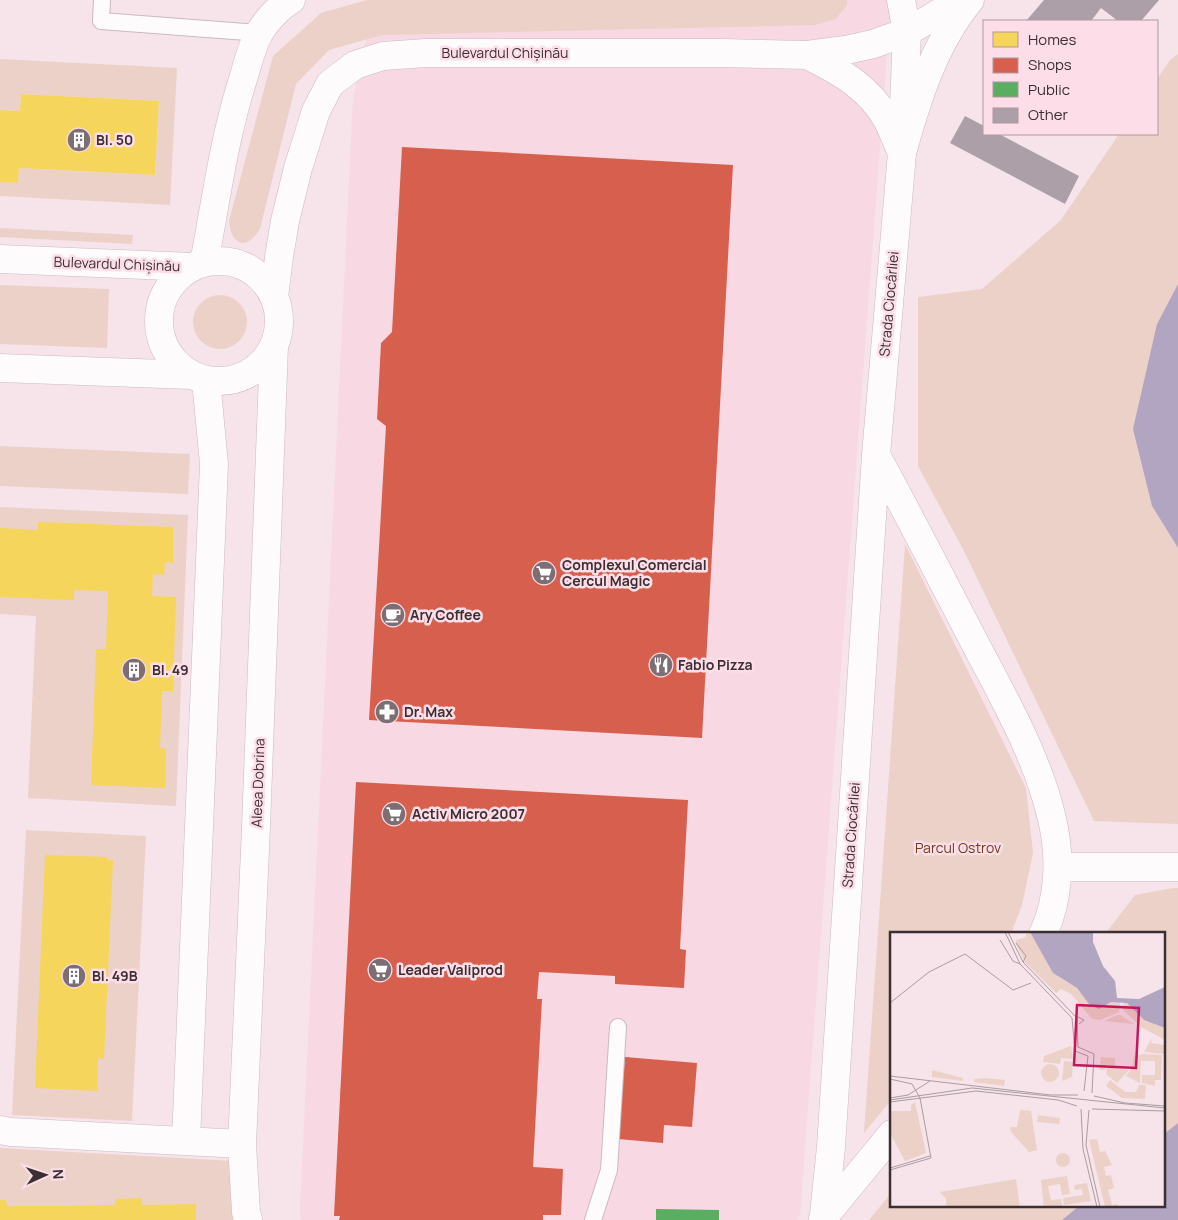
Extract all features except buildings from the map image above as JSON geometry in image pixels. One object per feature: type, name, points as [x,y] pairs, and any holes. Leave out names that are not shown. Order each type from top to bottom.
[{"type":"street","points":[[198,265],[236,98],[260,33],[283,5],[291,0]]},
{"type":"street","points":[[901,0],[907,32],[902,153]]},
{"type":"street","name":"Bulevardul Chișinău","points":[[274,297],[285,221],[306,137],[316,111],[330,84],[355,66],[383,56],[426,53],[723,53],[807,55],[874,44],[907,32],[961,0]]},
{"type":"street","points":[[902,153],[917,100],[928,72],[943,41],[970,0]]},
{"type":"street","points":[[807,55],[837,70],[859,85],[870,96],[888,120],[902,153]]},
{"type":"street","name":"Strada Ciocârliei","points":[[823,1218],[832,1127],[876,455],[902,153]]},
{"type":"street","name":"Bulevardul Chișinău","points":[[0,259],[198,265],[224,262],[247,268],[264,281],[274,297],[279,319],[278,333],[274,346],[268,356],[248,374],[226,381],[199,377],[0,368]]},
{"type":"street","name":"Bulevardul Chișinău","points":[[198,265],[182,274],[166,293],[160,308],[159,322],[162,340],[168,354],[175,362],[199,377]]},
{"type":"street","name":"Aleea Dobrina","points":[[248,1220],[242,1144],[256,837],[274,346]]},
{"type":"street","points":[[186,1141],[214,464],[199,377]]},
{"type":"street","points":[[876,455],[1010,712],[1042,781],[1052,817],[1058,866],[1049,922],[1044,932]]},
{"type":"street","points":[[1058,866],[1178,867]]},
{"type":"street","points":[[0,1130],[242,1144]]},
{"type":"street","name":"Strada Ciocârliei","points":[[823,1218],[890,1136]]},
{"type":"lane","points":[[102,0],[101,21],[260,33]]},
{"type":"lane","points":[[593,1220],[609,1170],[618,1027]]},
{"type":"shaded area","points":[[375,0],[891,0],[800,1215],[797,1220],[301,1220],[300,1209],[353,97]]},
{"type":"shaded area","points":[[1178,284],[1178,548],[1152,506],[1133,429],[1157,324]]},
{"type":"shaded area","points":[[1178,1123],[1178,1220],[1062,1220],[1077,1208],[1166,1208],[1166,1132]]},
{"type":"green space","points":[[367,0],[847,0],[847,5],[836,19],[815,25],[382,35],[329,50],[296,84],[260,229],[250,241],[240,243],[233,236],[229,221],[273,56],[321,13]]},
{"type":"green space","points":[[1178,54],[1178,284],[1157,324],[1152,506],[1178,548],[1178,824],[1094,821],[964,551],[918,466],[918,297],[982,289],[1061,220],[1118,135],[1158,135],[1158,78],[1170,60]]},
{"type":"green space","points":[[0,59],[177,68],[170,205],[0,196],[0,182],[18,183],[19,168],[155,175],[159,101],[21,94],[20,111],[0,110]]},
{"type":"green space","points":[[0,228],[133,235],[132,244],[0,237]]},
{"type":"green space","points":[[0,285],[109,289],[107,348],[0,344]]},
{"type":"green space","points":[[215,295],[225,295],[235,299],[243,307],[247,322],[243,337],[235,345],[225,349],[215,349],[205,345],[197,337],[193,327],[193,317],[197,307],[205,299]]},
{"type":"green space","points":[[0,446],[190,454],[188,494],[0,486]]},
{"type":"green space","points":[[0,507],[188,515],[176,806],[28,798],[36,616],[0,614]]},
{"type":"green space","name":"Parcul Ostrov","points":[[905,544],[1026,788],[1033,853],[1022,905],[1012,932],[890,932],[890,1101],[864,1133]]},
{"type":"green space","points":[[26,830],[146,836],[132,1121],[12,1115]]},
{"type":"green space","points":[[1178,888],[1178,1123],[1166,1132],[1166,932],[1107,932],[1135,895]]},
{"type":"green space","points":[[0,1148],[233,1161],[235,1220],[0,1220]]},
{"type":"green space","points":[[890,1194],[890,1208],[1077,1208],[1062,1220],[869,1220]]},
{"type":"place","name":"Bl. 50","points":[[79,140]]},
{"type":"place","name":"Complexul Comercial Cercul Magic","points":[[544,573]]},
{"type":"place","name":"Ary Coffee","points":[[393,615]]},
{"type":"place","name":"Fabio Pizza","points":[[661,665]]},
{"type":"place","name":"Bl. 49","points":[[134,670]]},
{"type":"place","name":"Dr. Max","points":[[387,712]]},
{"type":"place","name":"Activ Micro 2007","points":[[394,814]]},
{"type":"place","name":"Leader Valiprod","points":[[380,970]]},
{"type":"place","name":"Bl. 49B","points":[[74,976]]}]
